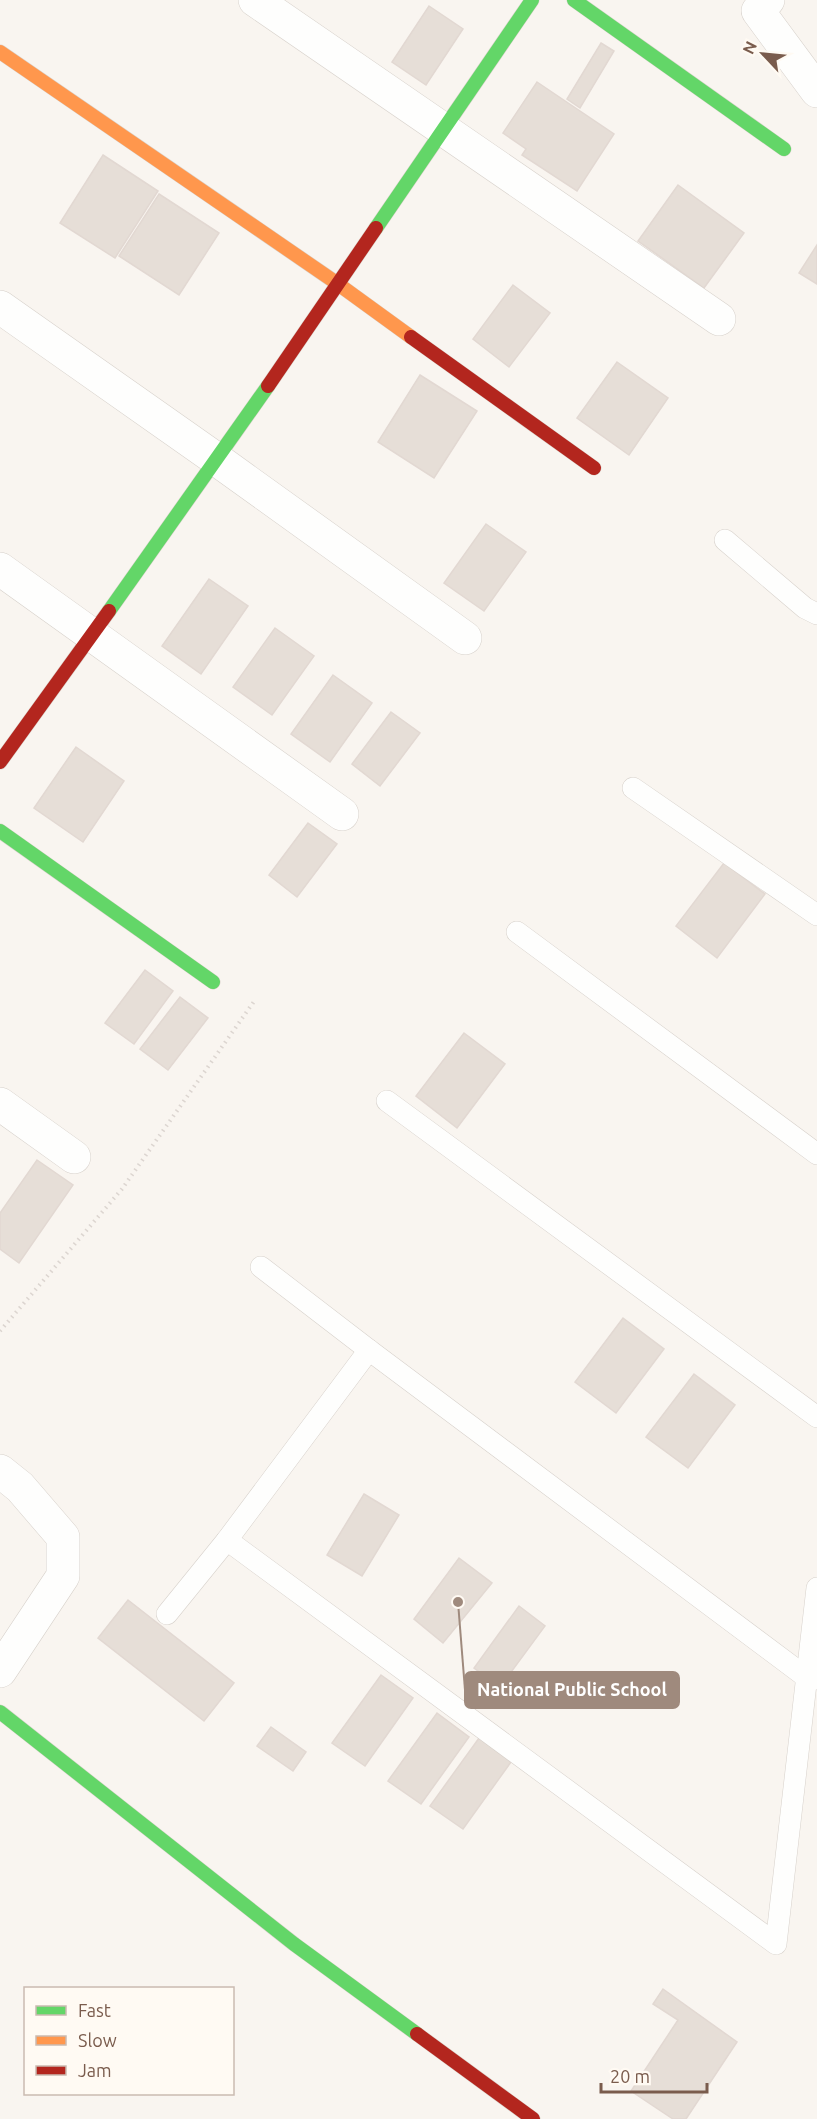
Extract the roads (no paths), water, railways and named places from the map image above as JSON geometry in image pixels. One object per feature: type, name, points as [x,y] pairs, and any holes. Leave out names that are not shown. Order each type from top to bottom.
[{"type":"street","points":[[255,0],[718,319]]},
{"type":"street","points":[[0,762],[216,459],[532,0]]},
{"type":"street","points":[[574,0],[784,149]]},
{"type":"street","points":[[768,0],[758,11],[817,90]]},
{"type":"street","points":[[0,52],[338,284],[594,468]]},
{"type":"street","points":[[0,307],[465,638]]},
{"type":"street","points":[[0,569],[342,814]]},
{"type":"street","points":[[0,831],[213,982]]},
{"type":"street","points":[[0,1104],[74,1157]]},
{"type":"street","points":[[0,1472],[20,1487],[63,1536],[63,1576],[0,1671]]},
{"type":"street","points":[[0,1712],[294,1944],[533,2119]]},
{"type":"lane","points":[[725,540],[805,608],[817,614]]},
{"type":"lane","points":[[633,788],[817,915]]},
{"type":"lane","points":[[516,932],[817,1154]]},
{"type":"lane","points":[[387,1101],[817,1417]]},
{"type":"lane","points":[[261,1267],[369,1350],[812,1678]]},
{"type":"lane","points":[[166,1614],[227,1540],[369,1350]]},
{"type":"lane","points":[[227,1540],[777,1944],[812,1678],[817,1588]]},
{"type":"place","name":"National Public School","points":[[458,1602]]}]
